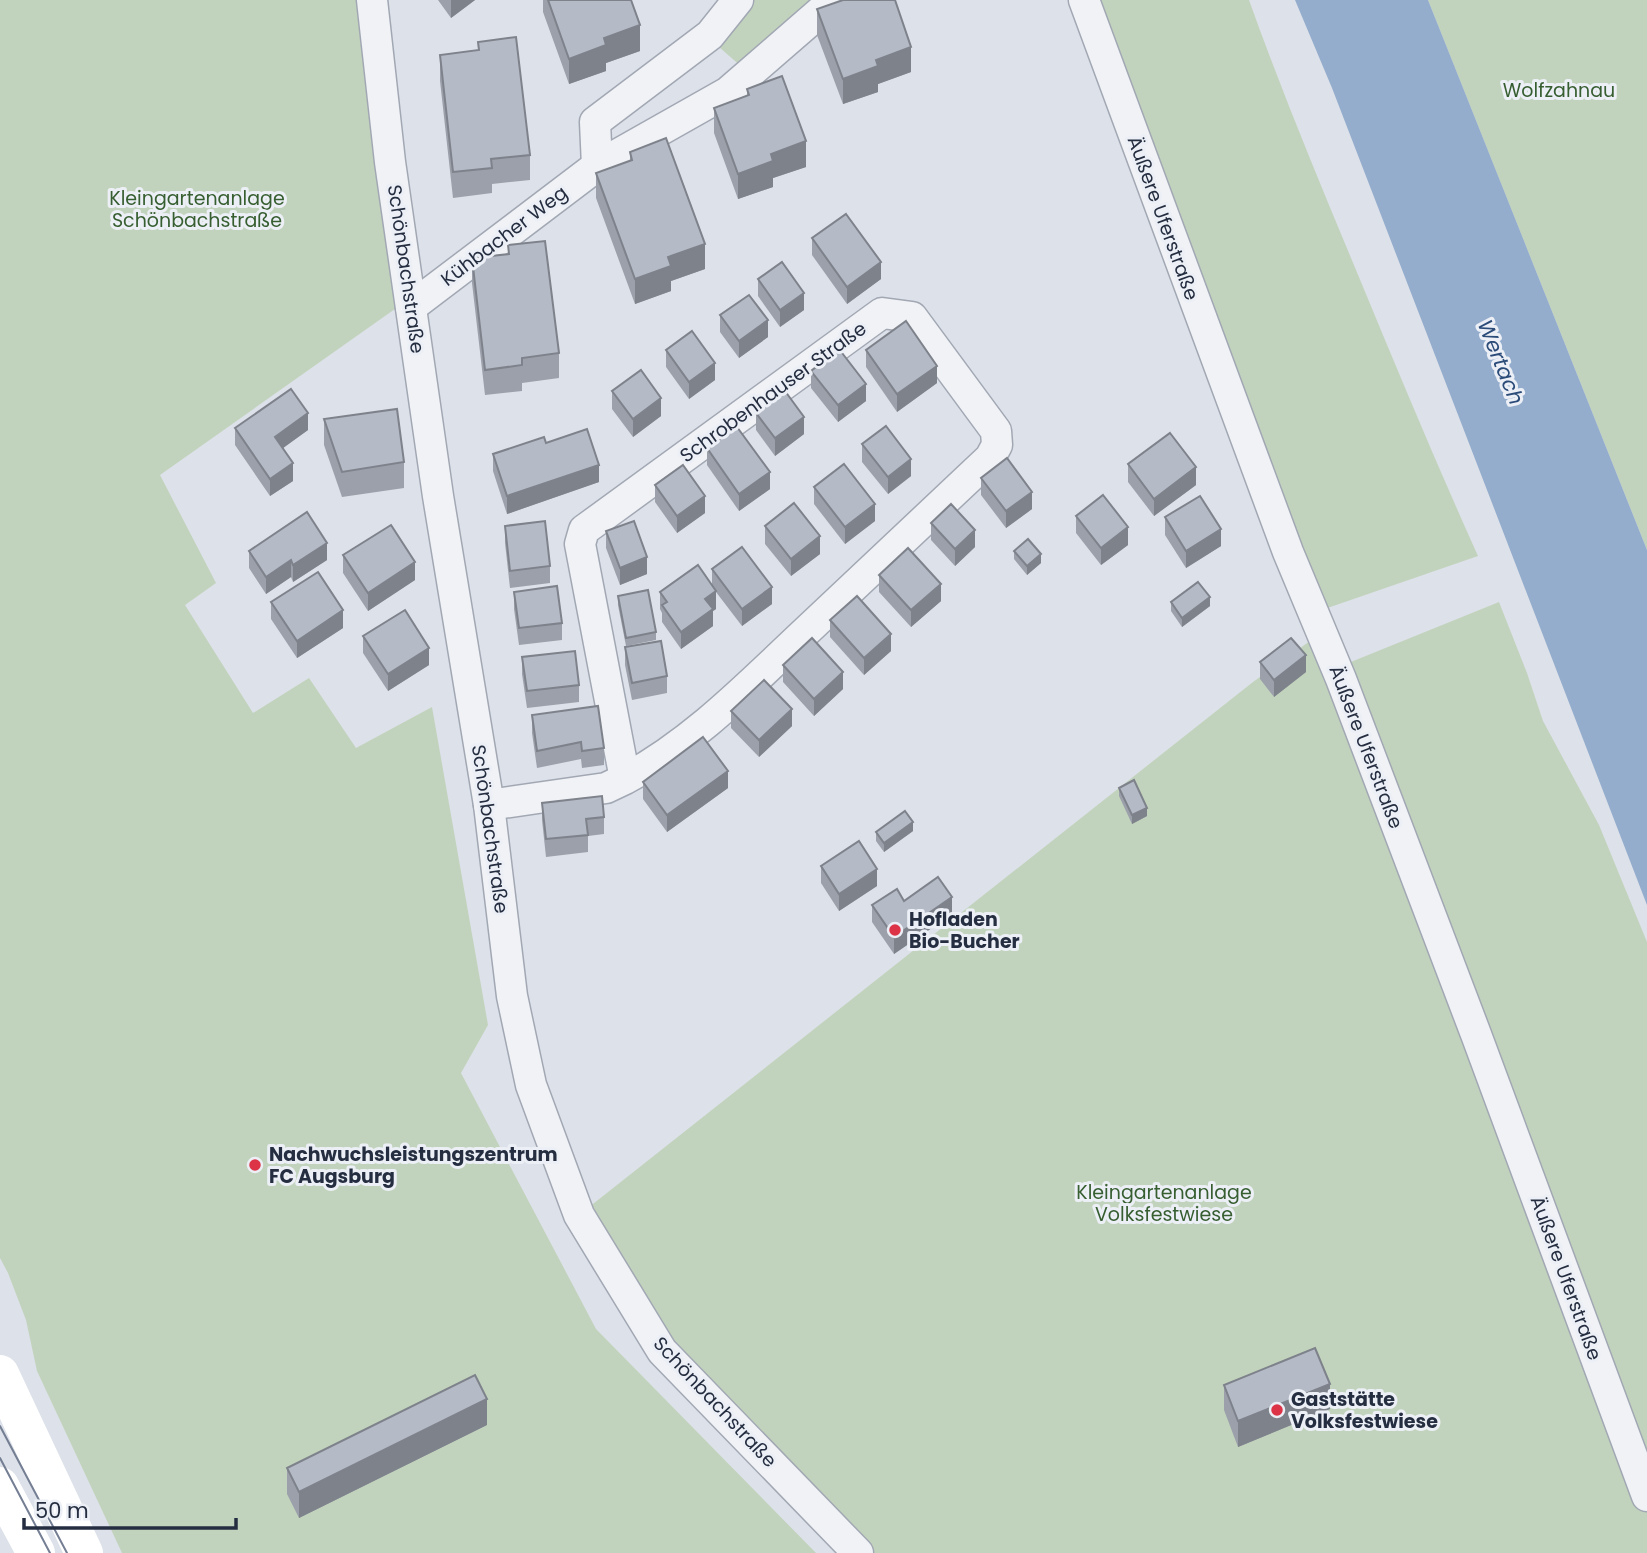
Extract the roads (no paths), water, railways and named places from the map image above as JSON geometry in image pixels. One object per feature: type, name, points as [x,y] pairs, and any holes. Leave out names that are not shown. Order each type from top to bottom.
[{"type":"main road","points":[[0,1374],[84,1553]]},
{"type":"main road","points":[[0,1486],[36,1553]]},
{"type":"street","name":"Schönbachstraße","points":[[372,0],[390,162],[438,496],[489,805],[512,996],[528,1072],[579,1214],[662,1351],[858,1553]]},
{"type":"street","points":[[597,166],[595,121],[710,35],[738,0]]},
{"type":"street","name":"Kühbacher Weg","points":[[411,307],[597,166],[728,92],[834,0]]},
{"type":"street","name":"Äußere Uferstraße","points":[[1084,0],[1284,543],[1351,705],[1647,1496]]},
{"type":"street","name":"Schrobenhauser Straße","points":[[489,805],[606,788],[625,779],[654,763],[702,727],[746,688],[990,458],[997,445],[996,430],[912,317],[882,313],[584,530],[580,544],[625,779]]},
{"type":"water","name":"Wertach","points":[[1295,0],[1428,0],[1647,550],[1647,905],[1332,88]]},
{"type":"tram line","points":[[0,1426],[67,1553]]},
{"type":"tram line","points":[[0,1458],[50,1553]]},
{"type":"place","name":"Hofladen Bio-Bucher","points":[[895,930]]},
{"type":"place","name":"Nachwuchsleistungszentrum FC Augsburg","points":[[255,1165]]},
{"type":"place","name":"Gaststätte Volksfestwiese","points":[[1277,1410]]},
{"type":"park label","name":"Wolfzahnau","points":[[1559,90]]},
{"type":"park label","name":"Kleingartenanlage Schönbachstraße","points":[[197,209]]},
{"type":"park label","name":"Kleingartenanlage Volksfestwiese","points":[[1164,1203]]}]
